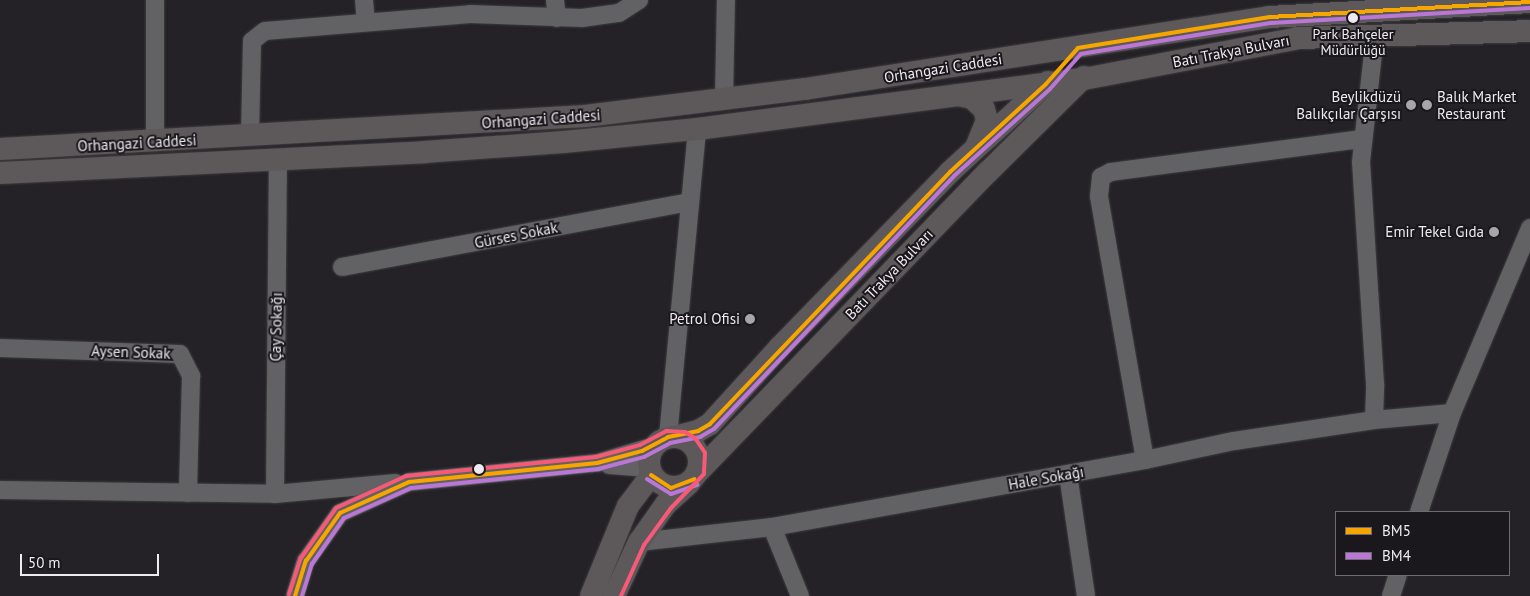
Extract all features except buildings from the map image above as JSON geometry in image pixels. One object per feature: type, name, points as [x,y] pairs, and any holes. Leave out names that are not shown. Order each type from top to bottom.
[{"type":"main road","name":"Batı Trakya Bulvarı","points":[[666,440],[698,431],[710,424],[780,347],[975,149],[1046,84],[1078,48],[1270,17],[1393,4],[1530,2]]},
{"type":"main road","name":"Batı Trakya Bulvarı","points":[[1046,84],[1084,79],[1298,38],[1375,34],[1530,31]]},
{"type":"main road","name":"Orhangazi Caddesi","points":[[0,149],[156,142],[585,116],[724,100],[1078,48]]},
{"type":"main road","points":[[1078,48],[1085,60],[1084,79]]},
{"type":"main road","name":"Batı Trakya Bulvarı","points":[[614,596],[639,542],[666,504],[988,172],[1084,79]]},
{"type":"main road","name":"Orhangazi Caddesi","points":[[0,173],[424,152],[697,128],[1046,84]]},
{"type":"main road","points":[[958,94],[972,98],[984,109],[987,120],[975,149]]},
{"type":"main road","points":[[591,596],[628,506],[650,471],[666,440],[683,438],[696,448],[700,464],[696,475],[680,487],[671,488],[656,481],[650,471]]},
{"type":"street","points":[[155,0],[156,142]]},
{"type":"street","points":[[364,0],[366,22]]},
{"type":"street","points":[[555,0],[557,18]]},
{"type":"street","points":[[250,136],[252,41],[265,31],[470,14],[557,18],[619,13],[639,0]]},
{"type":"street","points":[[724,100],[726,0]]},
{"type":"street","points":[[1374,420],[1375,384],[1361,162],[1375,34]]},
{"type":"street","points":[[0,490],[275,494],[596,463],[666,440],[697,128]]},
{"type":"street","points":[[1145,460],[1099,196],[1101,177],[1111,172],[1363,139]]},
{"type":"street","name":"Çay Sokağı","points":[[275,494],[278,160]]},
{"type":"street","name":"Gürses Sokak","points":[[342,267],[690,202]]},
{"type":"street","points":[[1419,511],[1452,413],[1530,228]]},
{"type":"street","name":"Aysen Sokak","points":[[0,348],[180,354],[191,376],[188,493]]},
{"type":"street","name":"Hale Sokağı","points":[[639,542],[772,527],[1145,460],[1234,441],[1374,420],[1452,413]]},
{"type":"street","points":[[596,463],[650,471]]},
{"type":"street","points":[[1068,474],[1086,596]]},
{"type":"street","points":[[294,596],[306,561],[340,513],[409,482]]},
{"type":"street","points":[[772,527],[800,596]]},
{"type":"street","points":[[1391,596],[1398,576]]},
{"type":"transit line","name":"BM5","points":[[295,596],[306,561],[340,513],[409,482],[597,463],[642,451],[668,437],[698,431],[710,424],[950,172],[1046,84],[1078,48],[1270,17],[1530,2]]},
{"type":"transit line","name":"BM4","points":[[302,596],[312,564],[344,518],[411,488],[598,469],[644,457],[670,443],[700,437],[714,429],[954,176],[1050,89],[1081,54],[1271,23],[1530,8]]},
{"type":"transit line","points":[[289,594],[301,558],[336,508],[406,476],[596,457],[640,445],[666,431],[685,432],[695,438],[705,453],[704,474],[671,508],[644,545],[621,596]]},
{"type":"transit line","name":"BM5","points":[[651,475],[671,488],[694,479]]},
{"type":"transit line","name":"BM4","points":[[647,479],[671,494],[697,485]]},
{"type":"place","name":"Park Bahçeler Müdürlüğü","points":[[1353,18]]},
{"type":"place","name":"Beylikdüzü Balıkçılar Çarşısı","points":[[1411,105]]},
{"type":"place","name":"Balık Market Restaurant","points":[[1427,105]]},
{"type":"place","name":"Emir Tekel Gıda","points":[[1494,232]]},
{"type":"place","name":"Petrol Ofisi","points":[[750,319]]}]
